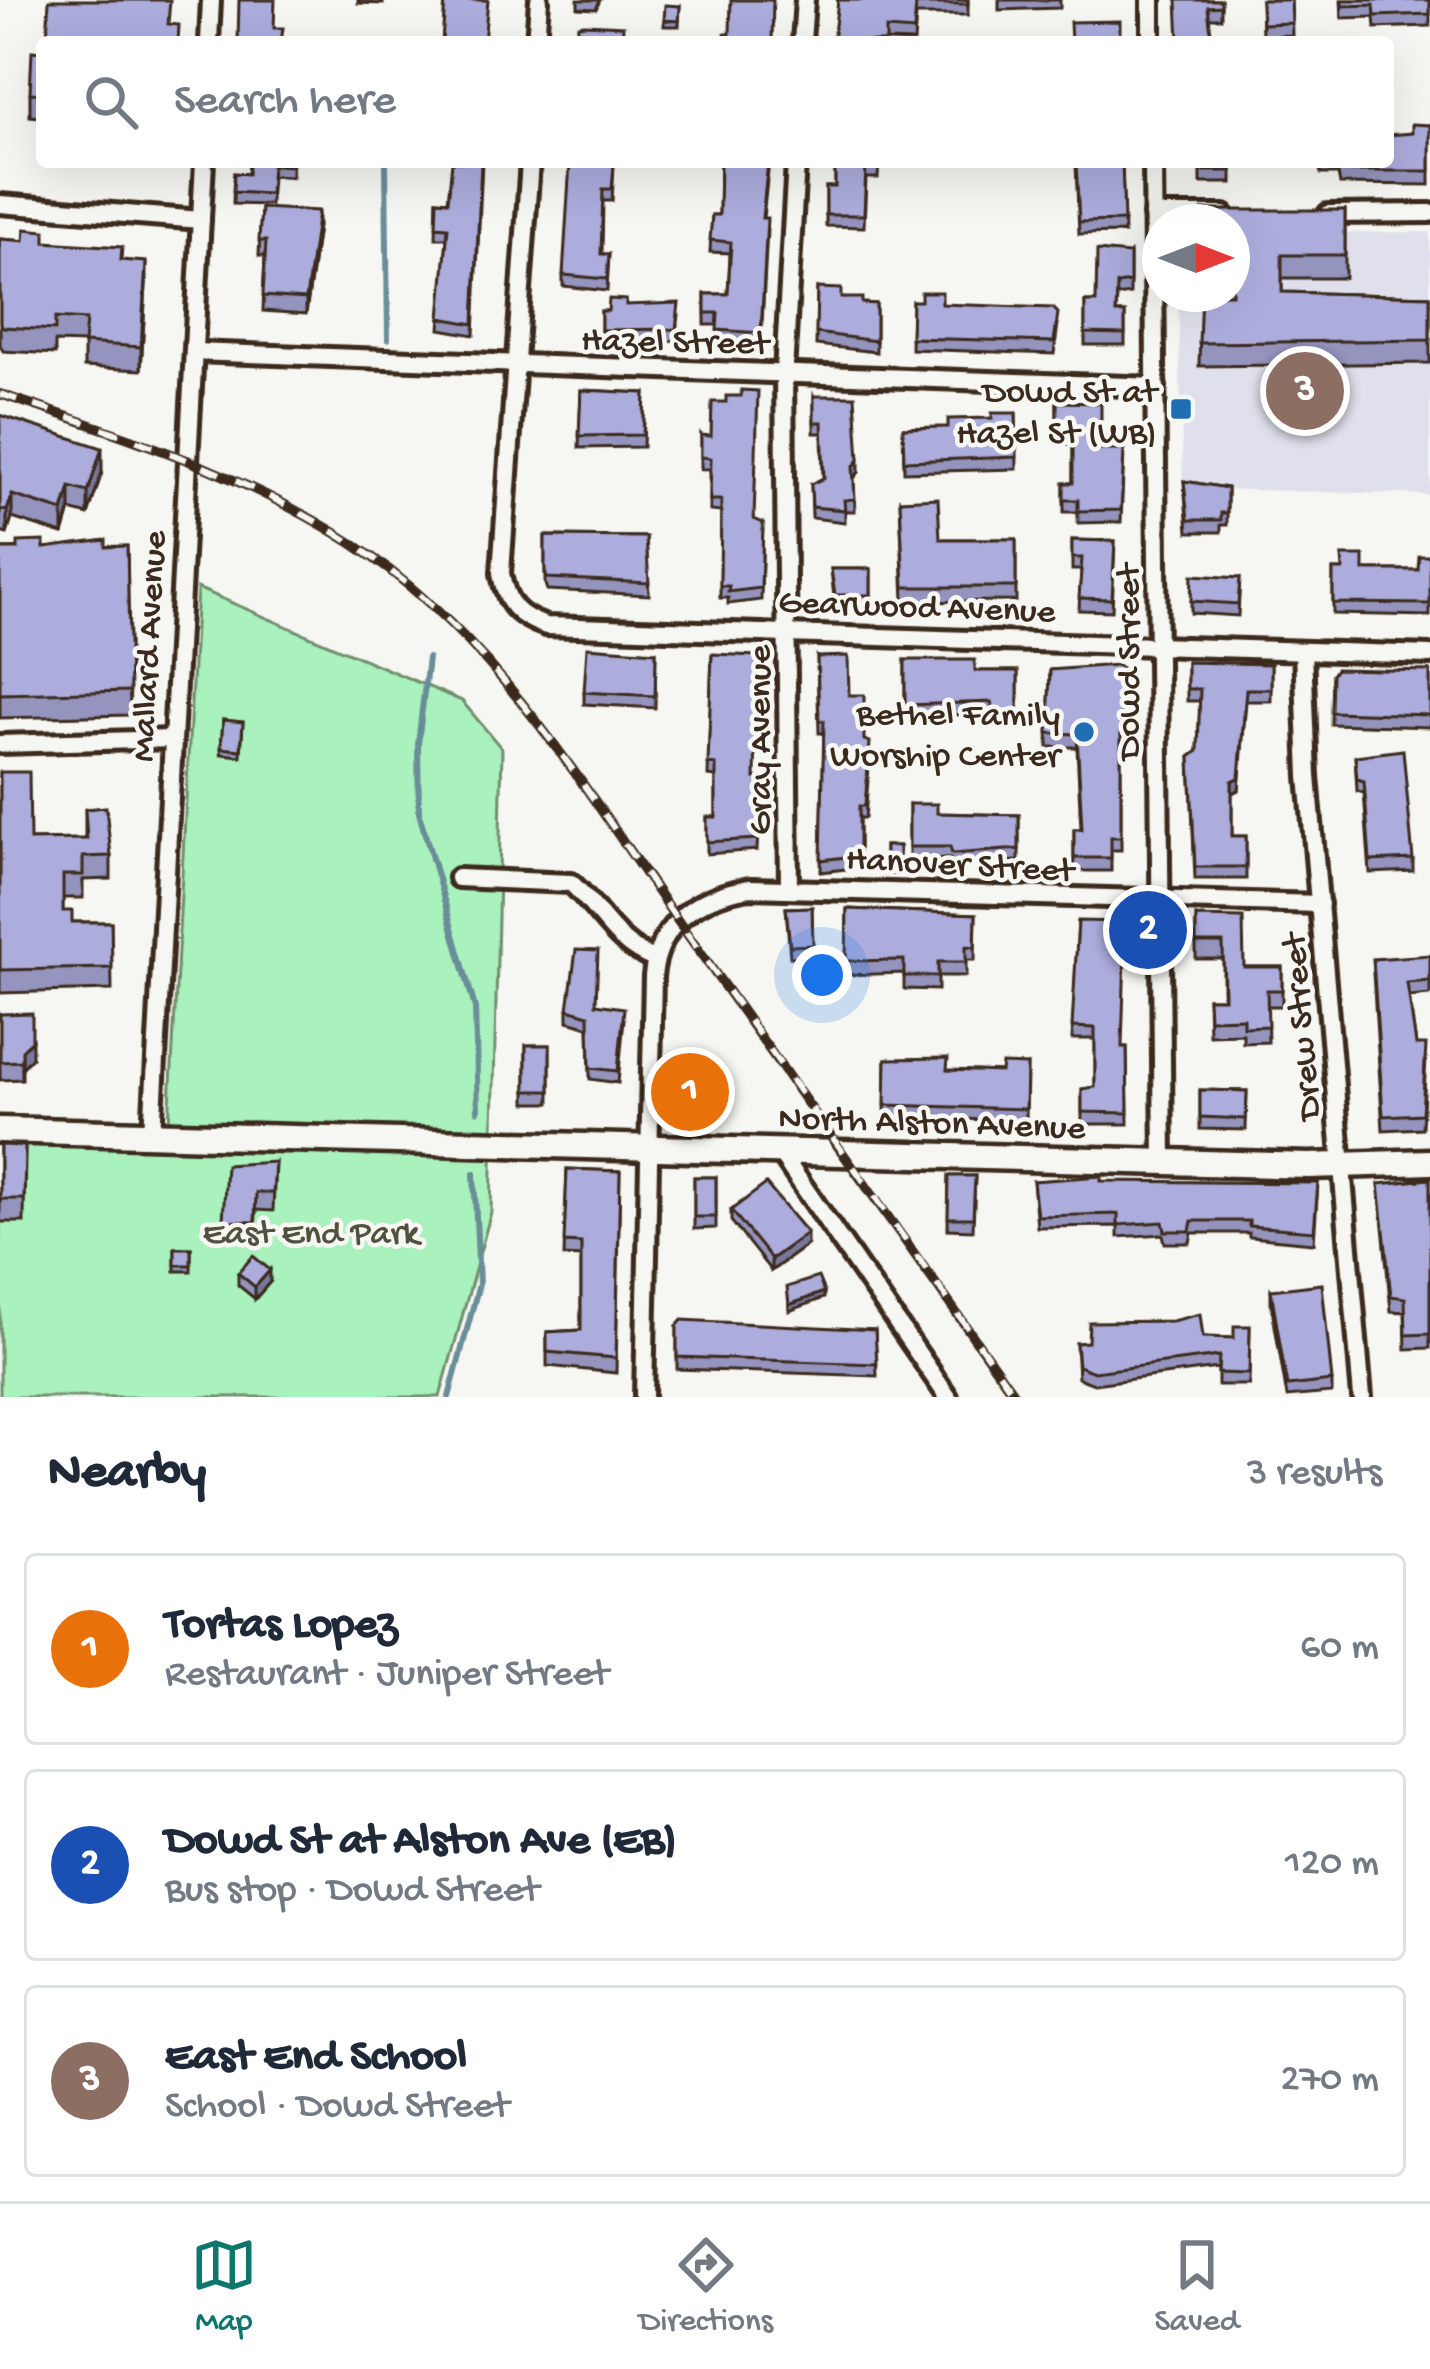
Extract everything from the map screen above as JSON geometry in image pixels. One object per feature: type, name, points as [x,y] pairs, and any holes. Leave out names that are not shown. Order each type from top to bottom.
[{"type":"main road","name":"North Alston Avenue","points":[[0,1130],[1343,1166],[1430,1162]]},
{"type":"street","points":[[209,36],[212,0]]},
{"type":"street","points":[[536,36],[538,0]]},
{"type":"street","points":[[802,36],[805,0]]},
{"type":"street","points":[[1150,0],[1151,36]]},
{"type":"street","name":"Mallard Avenue","points":[[152,1134],[204,168]]},
{"type":"street","points":[[518,367],[530,168]]},
{"type":"street","name":"Gray Avenue","points":[[789,887],[784,373],[796,168]]},
{"type":"street","name":"Dowd Street","points":[[1153,168],[1153,204]]},
{"type":"street","points":[[0,204],[201,220]]},
{"type":"street","points":[[1313,214],[1430,213]]},
{"type":"street","name":"Dowd Street","points":[[1155,312],[1163,1161]]},
{"type":"street","name":"Hazel Street","points":[[194,352],[1156,387]]},
{"type":"street","name":"Gearwood Avenue","points":[[518,367],[501,574],[509,604],[546,626],[1430,655]]},
{"type":"street","name":"Drew Street","points":[[1303,651],[1363,1397]]},
{"type":"street","points":[[0,744],[172,740]]},
{"type":"street","points":[[458,878],[571,883],[616,937],[634,952],[655,959],[644,1397]]},
{"type":"street","name":"Hanover Street","points":[[655,959],[677,919],[735,890],[789,887],[1320,904]]},
{"type":"street","points":[[779,1150],[948,1397]]},
{"type":"shaded area","points":[[1430,232],[1430,495],[1183,488],[1178,312],[1250,312],[1250,233]]},
{"type":"green space","name":"East End Park","points":[[197,588],[462,701],[502,749],[491,1212],[440,1397],[0,1397],[0,1146],[168,1142]]},
{"type":"building","points":[[49,0],[170,0],[168,24],[179,25],[178,36],[47,36]]},
{"type":"building","points":[[239,0],[275,0],[274,28],[283,28],[282,36],[238,36]]},
{"type":"building","points":[[445,0],[488,0],[485,36],[442,36]]},
{"type":"building","points":[[731,0],[773,0],[772,36],[725,36],[730,34]]},
{"type":"building","points":[[838,0],[968,0],[968,4],[916,4],[914,31],[886,29],[886,36],[834,36]]},
{"type":"building","points":[[1177,0],[1221,0],[1221,6],[1208,7],[1211,36],[1179,36]]},
{"type":"building","points":[[1261,0],[1291,0],[1292,23],[1262,24]]},
{"type":"building","points":[[1342,0],[1430,0],[1430,14],[1375,16],[1374,5],[1342,6]]},
{"type":"building","points":[[665,5],[680,6],[679,21],[664,20]]},
{"type":"building","points":[[1120,21],[1120,36],[1071,36],[1070,22]]},
{"type":"building","points":[[578,25],[623,26],[622,36],[577,36]]},
{"type":"building","points":[[32,51],[36,51],[36,94],[30,93]]},
{"type":"building","points":[[1412,124],[1430,125],[1430,171],[1340,171],[1394,168],[1394,134],[1412,133]]},
{"type":"building","points":[[248,168],[272,168],[270,194],[233,192],[234,173],[248,174]]},
{"type":"building","points":[[451,168],[481,168],[474,324],[440,318],[448,227],[436,226],[437,200],[448,201]]},
{"type":"building","points":[[570,168],[614,168],[612,189],[603,189],[601,254],[609,254],[607,279],[563,275]]},
{"type":"building","points":[[720,168],[767,168],[761,333],[717,330],[718,313],[705,313],[705,294],[728,294],[731,242],[710,240],[712,215],[719,215]]},
{"type":"building","points":[[835,168],[866,168],[864,215],[826,215],[826,187],[835,187]]},
{"type":"building","points":[[1076,168],[1122,168],[1124,221],[1079,222]]},
{"type":"building","points":[[1201,168],[1232,168],[1232,171]]},
{"type":"building","points":[[261,208],[318,211],[306,299],[263,296],[266,241],[259,241]]},
{"type":"building","points":[[1250,210],[1345,210],[1345,255],[1282,255],[1282,292],[1430,296],[1430,340],[1199,343],[1200,312],[1250,312]]},
{"type":"building","points":[[25,229],[45,231],[45,242],[122,247],[121,260],[146,262],[141,347],[84,343],[86,320],[55,318],[55,330],[3,327],[0,239],[24,241]]},
{"type":"building","points":[[1097,251],[1130,254],[1130,282],[1117,284],[1116,313],[1125,313],[1125,334],[1085,333],[1085,302],[1096,302]]},
{"type":"building","points":[[817,288],[841,289],[841,298],[876,304],[876,341],[816,333]]},
{"type":"building","points":[[921,292],[942,292],[942,304],[1053,308],[1058,313],[1054,342],[911,338],[912,301],[921,301]]},
{"type":"building","points":[[609,299],[626,300],[626,305],[679,303],[676,329],[601,330],[601,311],[608,311]]},
{"type":"building","points":[[581,390],[645,393],[643,435],[579,436]]},
{"type":"building","points":[[741,390],[758,391],[754,519],[763,523],[761,588],[728,592],[729,586],[720,586],[721,500],[710,500],[711,458],[701,457],[701,435],[711,436],[712,402],[741,396]]},
{"type":"building","points":[[814,396],[855,396],[859,460],[853,467],[855,499],[844,500],[845,510],[812,507],[811,484],[824,478],[822,422],[814,422]]},
{"type":"building","points":[[1057,402],[1101,403],[1101,450],[1124,450],[1121,510],[1078,511],[1078,500],[1064,500],[1064,483],[1073,483],[1073,432],[1057,432]]},
{"type":"building","points":[[992,413],[1016,413],[1017,457],[904,461],[903,428],[948,427],[948,419],[992,418]]},
{"type":"building","points":[[0,415],[102,448],[88,492],[70,487],[63,511],[12,495],[7,511],[0,509]]},
{"type":"building","points":[[1184,481],[1227,488],[1227,513],[1221,513],[1221,520],[1188,520]]},
{"type":"building","points":[[938,498],[940,539],[1016,539],[1016,587],[904,587],[900,500]]},
{"type":"building","points":[[545,536],[646,537],[649,583],[547,578]]},
{"type":"building","points":[[106,540],[106,547],[127,546],[130,691],[0,694],[0,549],[18,549],[18,542],[44,541],[44,548]]},
{"type":"building","points":[[1072,540],[1115,541],[1112,599],[1079,598],[1082,558],[1072,558]]},
{"type":"building","points":[[1342,556],[1364,556],[1364,570],[1418,570],[1419,556],[1430,556],[1430,604],[1333,603],[1333,570],[1343,570]]},
{"type":"building","points":[[831,569],[871,569],[871,595],[835,595]]},
{"type":"building","points":[[1192,575],[1240,578],[1238,604],[1191,601]]},
{"type":"building","points":[[587,647],[656,652],[655,696],[584,692]]},
{"type":"building","points":[[712,654],[758,656],[757,839],[707,842],[707,817],[716,817],[716,765],[708,764]]},
{"type":"building","points":[[848,656],[849,695],[864,695],[864,740],[870,742],[865,806],[859,806],[859,853],[821,860],[824,721],[819,721],[817,657]]},
{"type":"building","points":[[905,660],[975,660],[975,671],[1018,671],[1018,713],[992,713],[992,702],[905,705]]},
{"type":"building","points":[[1187,662],[1271,664],[1271,689],[1246,689],[1239,778],[1232,781],[1232,836],[1246,836],[1246,867],[1195,867],[1190,757],[1198,751],[1200,689],[1187,689]]},
{"type":"building","points":[[1121,668],[1121,837],[1111,837],[1111,858],[1074,858],[1074,829],[1082,829],[1077,734],[1048,733],[1050,670]]},
{"type":"building","points":[[1336,669],[1430,671],[1430,715],[1331,712]]},
{"type":"building","points":[[223,720],[243,722],[241,750],[221,748]]},
{"type":"building","points":[[1403,750],[1413,859],[1370,861],[1364,781],[1357,779],[1355,756]]},
{"type":"building","points":[[0,772],[29,772],[30,840],[87,839],[85,809],[106,807],[111,856],[83,857],[83,875],[63,875],[63,911],[72,911],[72,922],[111,922],[112,968],[0,970]]},
{"type":"building","points":[[909,804],[937,804],[937,813],[1019,815],[1019,849],[952,854],[950,847],[909,847]]},
{"type":"building","points":[[885,846],[899,846],[899,868],[885,868]]},
{"type":"building","points":[[812,907],[813,945],[790,946],[786,908]]},
{"type":"building","points":[[847,909],[976,914],[975,947],[966,946],[966,962],[938,962],[938,976],[904,976],[904,960],[846,961]]},
{"type":"building","points":[[1196,917],[1243,918],[1244,967],[1282,967],[1282,990],[1267,990],[1268,1026],[1243,1027],[1243,1018],[1209,1019],[1208,998],[1224,998],[1223,943],[1196,943]]},
{"type":"building","points":[[1078,921],[1126,922],[1122,1047],[1127,1047],[1128,1113],[1082,1112],[1082,1089],[1095,1087],[1095,1028],[1072,1027]]},
{"type":"building","points":[[576,950],[598,951],[596,1004],[624,1008],[618,1071],[590,1068],[589,1015],[568,1009]]},
{"type":"building","points":[[1430,955],[1430,981],[1407,983],[1416,1045],[1426,1045],[1422,1114],[1383,1116],[1373,959]]},
{"type":"building","points":[[32,1013],[32,1040],[22,1050],[22,1061],[0,1062],[0,1014]]},
{"type":"building","points":[[526,1045],[550,1045],[550,1091],[526,1091]]},
{"type":"building","points":[[948,1058],[947,1070],[1001,1072],[1002,1064],[1027,1065],[1026,1109],[885,1105],[886,1059]]},
{"type":"building","points":[[694,1074],[716,1097],[681,1097],[681,1075]]},
{"type":"building","points":[[1200,1090],[1247,1091],[1246,1119],[1200,1117]]},
{"type":"building","points":[[0,1145],[25,1146],[24,1199],[0,1199]]},
{"type":"building","points":[[275,1162],[273,1193],[256,1193],[255,1222],[223,1221],[226,1165]]},
{"type":"building","points":[[567,1169],[620,1171],[616,1358],[547,1352],[547,1332],[581,1330],[581,1243],[564,1242]]},
{"type":"building","points":[[949,1176],[975,1176],[973,1218],[948,1218]]},
{"type":"building","points":[[1101,1176],[1101,1181],[1318,1183],[1314,1231],[1249,1226],[1249,1221],[1192,1221],[1190,1231],[1165,1231],[1163,1222],[1118,1225],[1118,1214],[1037,1216],[1033,1181]]},
{"type":"building","points":[[694,1177],[716,1177],[716,1217],[694,1217]]},
{"type":"building","points":[[1430,1179],[1430,1334],[1406,1335],[1405,1298],[1391,1296],[1379,1184]]},
{"type":"building","points":[[766,1184],[807,1233],[771,1259],[731,1210]]},
{"type":"building","points":[[175,1248],[191,1248],[191,1265],[175,1265]]},
{"type":"building","points":[[253,1256],[270,1270],[255,1287],[238,1273]]},
{"type":"building","points":[[818,1277],[824,1292],[789,1305],[787,1287]]},
{"type":"building","points":[[1322,1284],[1332,1381],[1287,1386],[1271,1290]]},
{"type":"building","points":[[1200,1314],[1203,1337],[1234,1338],[1234,1326],[1250,1326],[1249,1374],[1218,1373],[1219,1356],[1094,1372],[1078,1366],[1076,1343],[1088,1342],[1089,1322],[1172,1321]]},
{"type":"building","points":[[682,1320],[875,1330],[877,1364],[677,1357],[677,1326]]},
{"type":"waterway","points":[[386,168],[388,339]]},
{"type":"waterway","points":[[428,658],[418,744],[419,813],[475,1008],[478,1111]]},
{"type":"waterway","points":[[449,1397],[479,1284],[474,1173]]},
{"type":"railway","points":[[0,394],[135,440],[267,495],[350,542],[403,580],[450,623],[494,670],[574,772],[1016,1397]]},
{"type":"place","name":"East End School","points":[[1305,391]]},
{"type":"place","name":"Dowd St at Hazel St (WB)","points":[[1181,409]]},
{"type":"place","name":"Bethel Family Worship Center","points":[[1084,732]]},
{"type":"place","name":"Dowd St at Alston Ave (EB)","points":[[1148,930]]},
{"type":"place","name":"Tortas Lopez","points":[[690,1092]]}]
